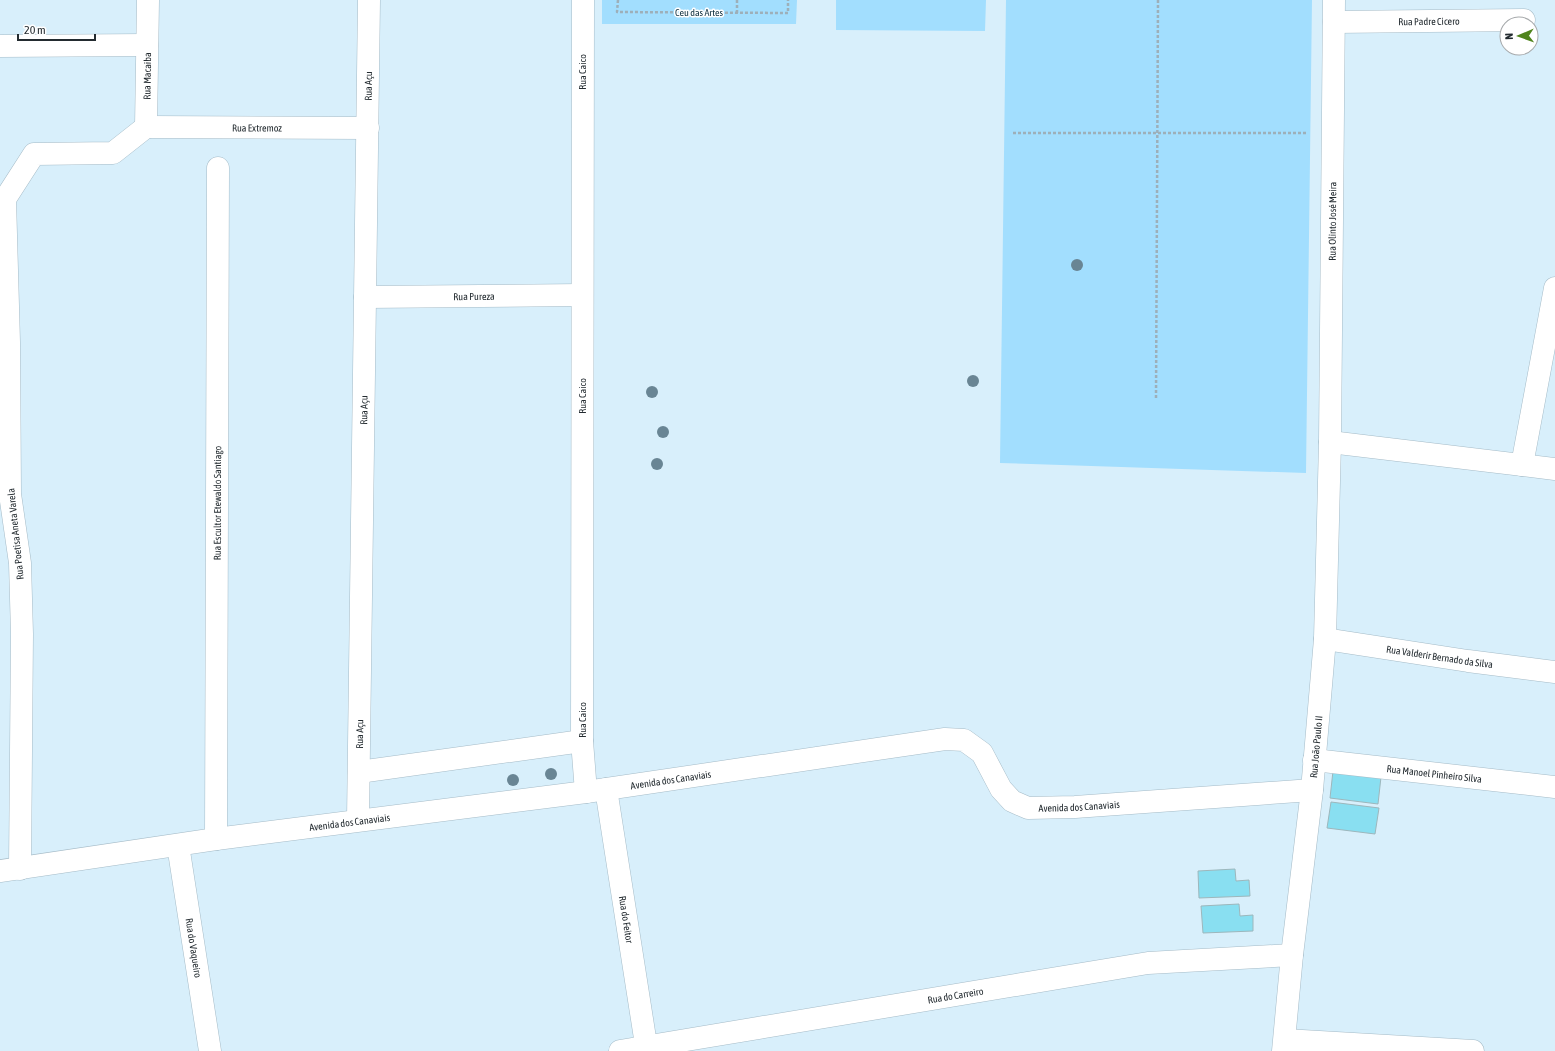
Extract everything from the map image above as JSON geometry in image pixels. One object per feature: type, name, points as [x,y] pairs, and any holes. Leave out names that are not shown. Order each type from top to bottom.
[{"type":"street","name":"Rua Macaiba","points":[[146,127],[148,0]]},
{"type":"street","name":"Rua Açu","points":[[358,820],[369,0]]},
{"type":"street","name":"Rua Caico","points":[[583,0],[582,741],[596,790]]},
{"type":"street","name":"Rua Olinto José Meira","points":[[1330,442],[1334,0]]},
{"type":"street","name":"Rua Padre Cicero","points":[[1334,22],[1499,20]]},
{"type":"street","points":[[0,46],[147,45]]},
{"type":"street","name":"Rua Extremoz","points":[[146,127],[368,128]]},
{"type":"street","name":"Rua Poetisa Aneta Varela","points":[[10,870],[22,634],[20,563],[10,494],[9,342],[5,199],[34,154],[113,153],[146,127]]},
{"type":"street","name":"Rua Escultor Etewaldo Santiago","points":[[216,839],[218,168]]},
{"type":"street","points":[[1522,465],[1555,288]]},
{"type":"street","name":"Rua Pureza","points":[[365,297],[582,295]]},
{"type":"street","points":[[1330,442],[1555,470]]},
{"type":"street","name":"Rua João Paulo II","points":[[1284,1045],[1292,955],[1312,790],[1325,639],[1330,442]]},
{"type":"street","name":"Rua Valderir Bernado da Silva","points":[[1325,639],[1468,661],[1555,672]]},
{"type":"street","name":"Avenida dos Canaviais","points":[[10,870],[178,844],[596,790],[945,740],[964,740],[982,754],[1001,789],[1012,801],[1028,808],[1083,806],[1312,790]]},
{"type":"street","points":[[359,772],[582,741]]},
{"type":"street","name":"Rua Manoel Pinheiro Silva","points":[[1314,760],[1555,787]]},
{"type":"street","name":"Rua do Feitor","points":[[596,790],[646,1049]]},
{"type":"street","name":"Rua do Vaqueiro","points":[[178,844],[210,1051]]},
{"type":"street","name":"Rua do Carreiro","points":[[620,1051],[646,1049],[1148,962],[1292,955]]},
{"type":"street","points":[[1284,1045],[1473,1051]]},
{"type":"path","points":[[618,0],[617,12],[737,13],[788,13],[788,0]]},
{"type":"path","points":[[737,0],[737,13]]},
{"type":"path","points":[[1156,398],[1158,0]]},
{"type":"path","points":[[1013,133],[1332,133]]},
{"type":"green space","name":"Ceu das Artes","points":[[602,0],[797,0],[796,24],[602,24]]},
{"type":"green space","points":[[836,0],[986,0],[985,31],[836,30]]},
{"type":"green space","points":[[1006,0],[1312,0],[1306,473],[1000,463]]},
{"type":"building","points":[[1333,771],[1381,777],[1378,804],[1330,798]]},
{"type":"building","points":[[1331,802],[1379,808],[1375,834],[1327,828]]},
{"type":"building","points":[[1235,869],[1236,881],[1249,880],[1250,896],[1199,898],[1198,871]]},
{"type":"building","points":[[1239,904],[1240,916],[1253,915],[1253,931],[1203,933],[1201,906]]}]
